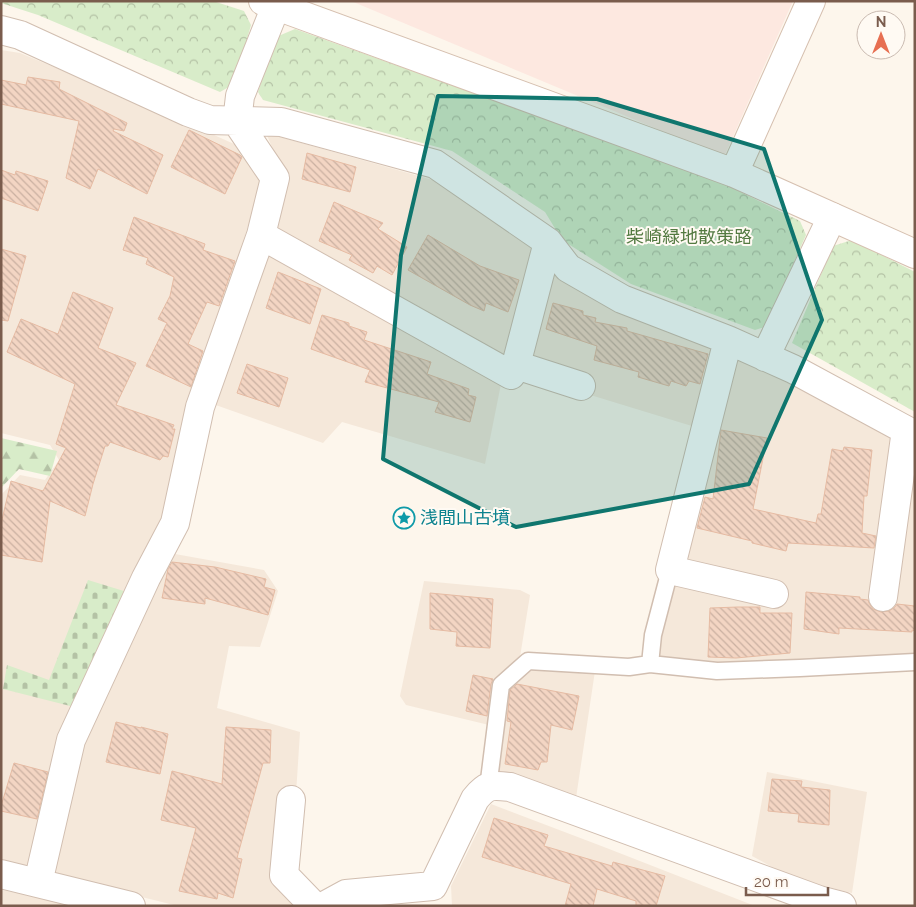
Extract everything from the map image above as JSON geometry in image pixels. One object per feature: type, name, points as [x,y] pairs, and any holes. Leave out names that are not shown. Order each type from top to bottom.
[{"type":"street","points":[[734,173],[811,1]]},
{"type":"street","points":[[38,883],[71,740],[146,578],[175,523],[200,407],[261,235],[275,178],[237,122],[240,96],[270,4],[734,173],[915,254]]},
{"type":"street","points":[[1,30],[20,35],[188,112],[210,120],[281,122],[435,164],[548,242],[568,268],[622,299],[728,340],[793,369],[910,432],[882,597]]},
{"type":"street","points":[[766,357],[832,217]]},
{"type":"street","points":[[261,235],[511,375]]},
{"type":"street","points":[[548,242],[516,365],[581,386]]},
{"type":"street","points":[[728,340],[670,570],[774,594]]},
{"type":"street","points":[[324,906],[346,894],[434,896],[474,799],[482,790],[494,786],[510,787],[819,900],[842,906]]},
{"type":"street","points":[[291,800],[284,875],[314,906]]},
{"type":"street","points":[[1,874],[128,905]]},
{"type":"lane","points":[[650,664],[653,635],[670,570]]},
{"type":"lane","points":[[488,788],[501,685],[528,661],[630,667],[650,664],[717,671],[915,662]]},
{"type":"highlighted area","points":[[438,96],[597,99],[764,149],[822,320],[749,484],[516,527],[383,459],[401,255]]},
{"type":"shaded area","points":[[351,1],[793,1],[724,157]]},
{"type":"shaded area","points":[[1,50],[20,53],[163,112],[254,153],[264,177],[192,397],[166,511],[147,549],[264,570],[278,591],[260,647],[229,646],[217,708],[300,732],[291,872],[311,896],[293,906],[178,906],[1,862],[1,495],[20,475],[45,480],[59,460],[50,445],[1,433],[1,333],[6,309],[1,308]]},
{"type":"shaded area","points":[[266,133],[433,180],[549,256],[718,347],[695,427],[525,375],[502,379],[485,464],[342,422],[323,443],[210,403],[285,178]]},
{"type":"shaded area","points":[[731,352],[915,443],[915,654],[711,665],[657,659],[660,633]]},
{"type":"shaded area","points":[[424,581],[520,590],[530,595],[520,657],[535,668],[595,671],[576,798],[482,774],[489,725],[406,705],[400,696]]},
{"type":"shaded area","points":[[767,772],[867,792],[852,893],[792,878],[752,856]]},
{"type":"shaded area","points":[[491,804],[755,906],[452,906],[451,886]]},
{"type":"shaded area","points":[[1,890],[91,906],[1,906]]},
{"type":"green space","points":[[1,1],[213,1],[244,11],[251,25],[234,84],[220,92],[38,15],[1,3]]},
{"type":"green space","name":"柴崎緑地散策路","points":[[295,29],[716,180],[800,221],[806,235],[765,327],[755,330],[631,284],[562,240],[545,212],[452,151],[263,100],[258,92],[276,37]]},
{"type":"green space","points":[[852,240],[915,272],[915,412],[792,343],[833,246]]},
{"type":"green space","points":[[1,438],[57,451],[50,476],[19,469],[1,488]]},
{"type":"green space","points":[[88,580],[127,592],[78,708],[3,689],[7,665],[49,680]]},
{"type":"building","points":[[28,77],[60,82],[59,89],[127,123],[124,131],[114,129],[113,131],[163,155],[147,194],[98,169],[90,189],[66,178],[79,121],[1,104],[1,80],[26,85]]},
{"type":"building","points":[[189,130],[242,157],[225,194],[171,167]]},
{"type":"building","points":[[307,153],[356,167],[350,192],[302,179]]},
{"type":"building","points":[[1,170],[15,175],[16,171],[48,181],[38,211],[1,198]]},
{"type":"building","points":[[334,202],[383,223],[378,229],[407,247],[392,275],[377,266],[373,273],[349,260],[352,255],[319,241]]},
{"type":"building","points":[[134,217],[205,244],[203,250],[235,261],[219,306],[207,302],[188,344],[203,351],[191,387],[146,366],[167,323],[158,319],[170,296],[174,277],[146,264],[148,258],[123,250]]},
{"type":"building","points":[[428,235],[480,266],[519,280],[508,312],[486,303],[484,311],[408,270]]},
{"type":"building","points":[[1,249],[26,256],[8,321],[1,320]]},
{"type":"building","points":[[278,272],[321,289],[310,324],[266,308]]},
{"type":"building","points":[[73,292],[113,308],[98,348],[136,363],[116,405],[174,425],[172,429],[175,429],[168,457],[163,456],[160,460],[110,442],[108,446],[105,446],[85,516],[50,501],[42,562],[1,555],[1,524],[11,481],[43,491],[66,448],[56,444],[75,384],[7,352],[21,319],[58,334]]},
{"type":"building","points":[[553,303],[583,311],[583,315],[596,318],[595,322],[627,328],[627,331],[708,354],[700,384],[689,381],[686,386],[671,381],[669,386],[638,377],[639,372],[594,360],[597,346],[546,329]]},
{"type":"building","points":[[322,315],[349,323],[349,326],[367,332],[364,340],[431,362],[427,374],[469,389],[468,395],[476,397],[470,422],[435,412],[439,402],[365,382],[370,370],[311,349]]},
{"type":"building","points":[[247,364],[288,378],[279,407],[237,393]]},
{"type":"building","points":[[721,430],[767,438],[753,509],[816,523],[818,514],[821,514],[832,449],[843,451],[844,447],[872,450],[867,496],[864,496],[862,533],[876,536],[874,548],[788,543],[786,551],[697,528],[705,497],[713,499]]},
{"type":"building","points":[[172,562],[215,567],[266,579],[264,587],[275,590],[268,615],[205,598],[205,604],[162,598],[168,569]]},
{"type":"building","points":[[806,592],[860,597],[860,599],[868,600],[873,609],[881,612],[889,611],[897,604],[915,606],[915,631],[839,628],[839,634],[804,629]]},
{"type":"building","points":[[430,593],[493,599],[490,648],[456,646],[457,632],[430,629]]},
{"type":"building","points":[[760,607],[760,613],[792,613],[790,653],[736,658],[708,657],[710,608]]},
{"type":"building","points":[[473,675],[493,679],[487,716],[466,711]]},
{"type":"building","points":[[517,684],[579,696],[572,730],[551,725],[547,762],[541,762],[538,770],[505,764],[511,722],[507,721],[510,690]]},
{"type":"building","points":[[116,722],[168,734],[160,774],[106,762]]},
{"type":"building","points":[[226,727],[271,730],[270,763],[263,763],[237,858],[242,859],[233,898],[218,893],[217,899],[179,891],[196,828],[161,820],[172,771],[222,784]]},
{"type":"building","points":[[14,763],[48,772],[37,819],[1,811]]},
{"type":"building","points":[[772,779],[802,781],[801,787],[830,790],[829,825],[798,822],[799,814],[768,811]]},
{"type":"building","points":[[494,818],[548,835],[544,846],[612,866],[613,862],[665,876],[656,906],[636,906],[636,901],[597,889],[593,906],[565,906],[571,884],[482,857]]},
{"type":"place","name":"浅間山古墳","points":[[404,518]]}]
